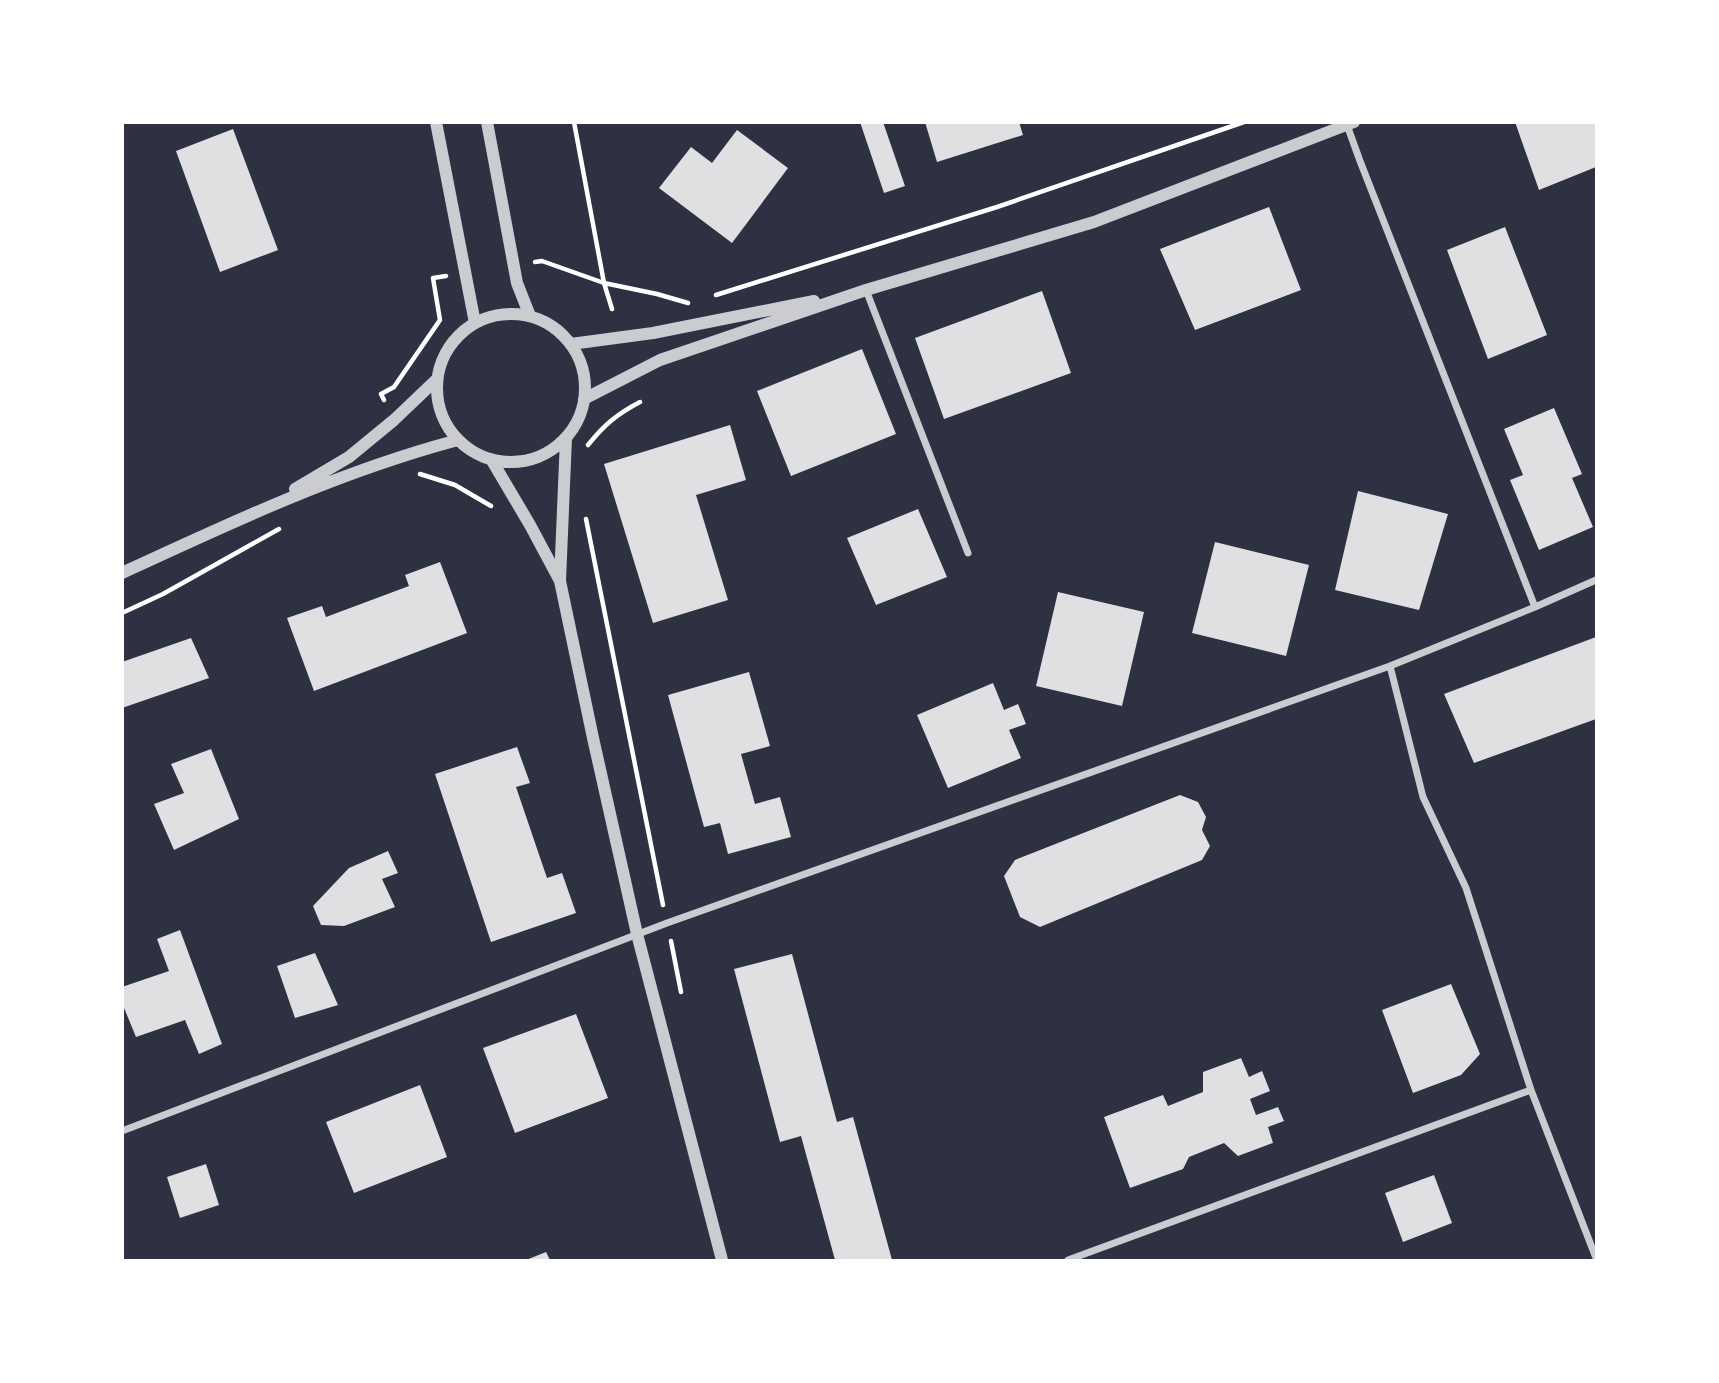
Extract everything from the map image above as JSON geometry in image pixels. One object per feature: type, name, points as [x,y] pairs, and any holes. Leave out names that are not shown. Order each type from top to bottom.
[{"type":"street","points":[[436,122],[475,323]]},
{"type":"street","points":[[486,122],[517,283],[530,316]]},
{"type":"street","points":[[584,399],[660,360],[866,290],[1094,222],[1351,124],[1365,174],[1535,607]]},
{"type":"street","points":[[571,344],[653,333],[866,290]]},
{"type":"street","points":[[866,290],[968,553]]},
{"type":"street","points":[[493,316],[530,316],[553,327],[571,344],[583,371],[584,399],[578,420],[566,438],[554,449],[524,461],[491,459],[474,452],[458,440],[445,422],[438,401],[437,379],[444,356],[457,337],[475,323],[493,316]]},
{"type":"street","points":[[261,509],[349,457],[394,420],[437,379]]},
{"type":"street","points":[[566,438],[560,581],[637,934],[722,1261]]},
{"type":"street","points":[[122,573],[261,509],[361,470],[458,440]]},
{"type":"street","points":[[491,459],[560,581]]},
{"type":"street","points":[[122,1131],[637,934],[1390,666],[1597,580]]},
{"type":"street","points":[[1390,666],[1423,797],[1466,888],[1531,1090],[1597,1258]]},
{"type":"street","points":[[1068,1261],[1531,1090]]},
{"type":"path","points":[[574,122],[604,283],[612,309]]},
{"type":"path","points":[[715,296],[997,207],[1244,122]]},
{"type":"path","points":[[542,261],[604,283],[690,304]]},
{"type":"path","points":[[381,394],[394,387],[440,320],[433,278]]},
{"type":"path","points":[[585,453],[587,446],[606,424],[640,402]]},
{"type":"path","points":[[409,478],[422,474],[455,485],[490,504],[494,511]]},
{"type":"path","points":[[586,518],[681,992]]},
{"type":"path","points":[[122,613],[163,594],[282,527]]},
{"type":"building","points":[[860,122],[883,122],[905,186],[884,193]]},
{"type":"building","points":[[925,122],[1019,122],[1023,135],[937,162]]},
{"type":"building","points":[[1515,122],[1596,122],[1596,167],[1539,190]]},
{"type":"building","points":[[233,129],[278,250],[220,272],[176,151]]},
{"type":"building","points":[[737,130],[788,168],[732,243],[659,188],[691,147],[712,163]]},
{"type":"building","points":[[1269,207],[1301,290],[1195,330],[1160,249]]},
{"type":"building","points":[[1505,227],[1547,335],[1488,359],[1447,250]]},
{"type":"building","points":[[1042,291],[1071,373],[944,419],[915,338]]},
{"type":"building","points":[[862,349],[896,434],[791,476],[757,391]]},
{"type":"building","points":[[1554,408],[1582,474],[1572,478],[1593,527],[1539,550],[1510,480],[1523,475],[1504,429]]},
{"type":"building","points":[[730,425],[746,480],[696,495],[728,600],[653,623],[604,464]]},
{"type":"building","points":[[1358,491],[1448,514],[1419,610],[1335,590]]},
{"type":"building","points":[[918,509],[947,577],[876,605],[847,538]]},
{"type":"building","points":[[1215,542],[1309,565],[1286,656],[1192,633]]},
{"type":"building","points":[[440,562],[467,633],[314,691],[287,618],[322,606],[326,617],[409,586],[405,575]]},
{"type":"building","points":[[1058,592],[1144,612],[1122,706],[1036,686]]},
{"type":"building","points":[[1596,637],[1596,719],[1474,763],[1444,694]]},
{"type":"building","points":[[191,638],[209,678],[122,708],[122,662]]},
{"type":"building","points":[[749,672],[770,746],[741,754],[755,804],[780,797],[791,837],[728,854],[720,823],[704,827],[668,695]]},
{"type":"building","points":[[993,683],[1004,710],[1018,704],[1026,724],[1009,730],[1021,758],[948,788],[917,715]]},
{"type":"building","points":[[517,747],[530,783],[516,787],[547,878],[562,873],[576,913],[491,942],[435,774]]},
{"type":"building","points":[[211,749],[239,819],[174,850],[154,804],[184,793],[171,764]]},
{"type":"building","points":[[1180,795],[1198,802],[1206,817],[1202,830],[1210,846],[1202,860],[1040,927],[1020,917],[1004,876],[1015,860]]},
{"type":"building","points":[[388,851],[398,873],[382,879],[395,907],[344,926],[321,925],[313,906],[349,868]]},
{"type":"building","points":[[180,930],[222,1044],[199,1054],[185,1020],[136,1037],[122,1003],[122,987],[169,971],[157,939]]},
{"type":"building","points":[[315,953],[338,1005],[295,1018],[277,966]]},
{"type":"building","points":[[792,954],[837,1122],[853,1117],[892,1260],[835,1260],[801,1136],[780,1142],[734,969]]},
{"type":"building","points":[[1451,984],[1480,1054],[1461,1075],[1413,1093],[1382,1010]]},
{"type":"building","points":[[576,1014],[608,1098],[515,1133],[483,1048]]},
{"type":"building","points":[[1241,1058],[1249,1077],[1262,1071],[1270,1091],[1250,1099],[1256,1115],[1278,1107],[1284,1121],[1268,1127],[1273,1143],[1238,1156],[1224,1143],[1189,1157],[1183,1169],[1130,1188],[1104,1117],[1163,1095],[1168,1106],[1203,1092],[1203,1072]]},
{"type":"building","points":[[420,1085],[447,1157],[354,1193],[326,1122]]},
{"type":"building","points":[[206,1164],[219,1205],[180,1218],[167,1177]]},
{"type":"building","points":[[1434,1175],[1452,1223],[1403,1242],[1385,1193]]},
{"type":"building","points":[[546,1252],[550,1260],[526,1260]]}]
